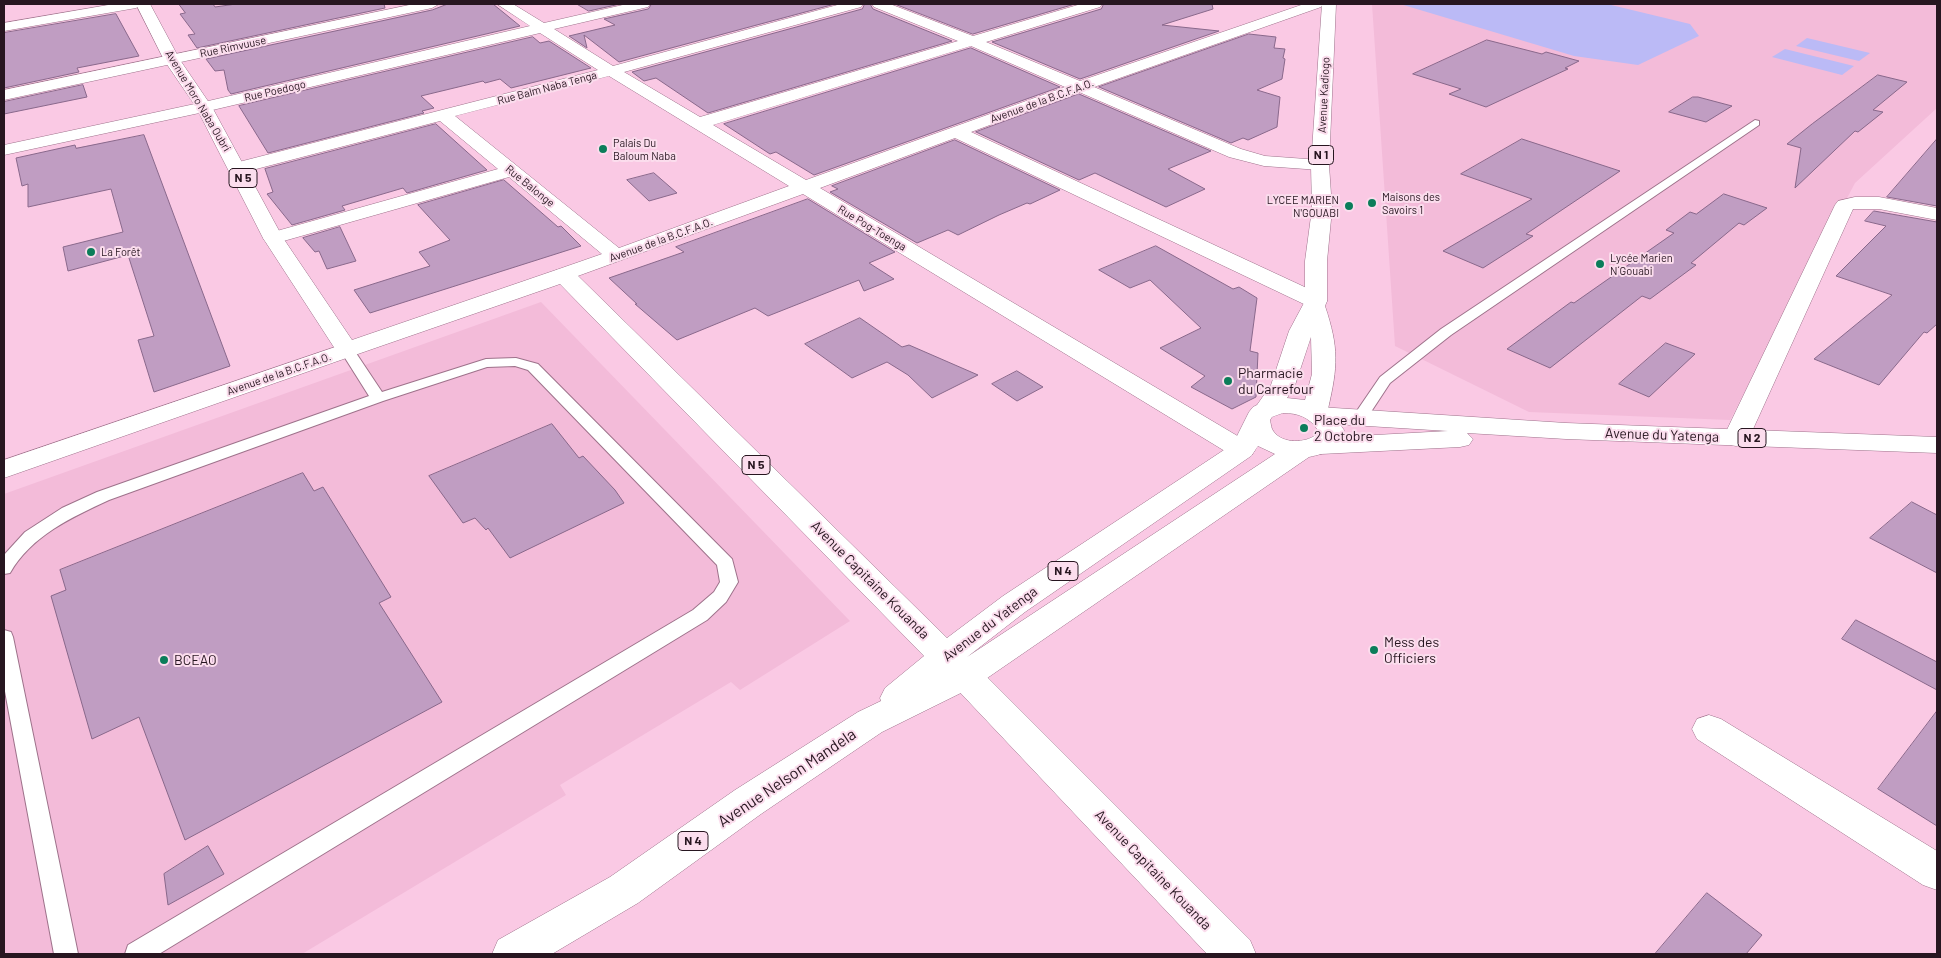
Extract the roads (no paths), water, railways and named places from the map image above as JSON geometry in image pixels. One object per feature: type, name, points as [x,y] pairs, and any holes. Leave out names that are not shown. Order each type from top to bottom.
[{"type":"main road","points":[[4,27],[136,4]]},
{"type":"main road","name":"Avenue Moro Naba Oubri","points":[[143,4],[172,60],[204,107],[238,168],[273,238],[347,350]]},
{"type":"main road","name":"Rue Rimvuuse","points":[[4,95],[432,4]]},
{"type":"main road","name":"Rue Pog-Toenga","points":[[504,4],[545,27],[700,124],[1242,450]]},
{"type":"main road","name":"Rue Poedogo","points":[[4,150],[204,107],[643,4]]},
{"type":"main road","name":"Rue Balm Naba Tenga","points":[[238,168],[856,4]]},
{"type":"main road","points":[[879,4],[972,41],[1235,153],[1264,161],[1320,165]]},
{"type":"main road","points":[[700,124],[1095,4]]},
{"type":"main road","name":"Avenue de la B.C.F.A.O.","points":[[4,469],[564,275],[1079,87],[1316,4]]},
{"type":"main road","name":"Avenue Kadiogo","points":[[1317,414],[1324,374],[1324,343],[1315,304],[1316,261],[1322,209],[1320,165],[1329,4]]},
{"type":"main road","points":[[1261,6],[1286,14]]},
{"type":"main road","name":"Rue Balonge","points":[[443,115],[617,256]]},
{"type":"main road","points":[[956,132],[1315,304]]},
{"type":"main road","points":[[273,238],[511,171]]},
{"type":"main road","points":[[1736,438],[1768,375],[1845,205],[1854,202],[1876,204],[1937,214]]},
{"type":"main road","name":"Avenue Capitaine Kouanda","points":[[564,275],[956,666],[1235,954]]},
{"type":"main road","name":"Avenue Kadiogo","points":[[1262,417],[1283,385],[1301,331],[1315,304]]},
{"type":"main road","points":[[1290,405],[1301,407],[1317,414],[1326,422],[1330,431],[1329,438],[1310,448],[1282,447],[1270,442],[1259,432],[1262,417],[1278,406],[1290,405]]},
{"type":"main road","name":"Avenue du Yatenga","points":[[1317,414],[1566,431],[1937,445]]},
{"type":"main road","name":"Avenue du Yatenga","points":[[956,666],[1014,604],[1242,450],[1262,417]]},
{"type":"main road","name":"Avenue du Yatenga","points":[[956,666],[1310,448],[1566,431]]},
{"type":"main road","name":"Avenue Nelson Mandela","points":[[512,954],[624,890],[748,802],[956,666]]},
{"type":"main road","points":[[1709,728],[1937,872]]},
{"type":"lane","points":[[1360,418],[1385,380],[1446,332],[1755,123]]},
{"type":"lane","points":[[347,350],[378,398]]},
{"type":"lane","points":[[4,568],[31,536],[68,512],[104,496],[378,398],[486,363],[516,362],[533,367],[726,563],[729,582],[720,598],[700,615],[137,954]]},
{"type":"lane","points":[[4,637],[66,954]]},
{"type":"place","name":"Palais Du Baloum Naba","points":[[603,149]]},
{"type":"place","name":"Maisons des Savoirs 1","points":[[1372,203]]},
{"type":"place","name":"LYCEE MARIEN N'GOUABI","points":[[1349,206]]},
{"type":"place","name":"La Forêt","points":[[91,252]]},
{"type":"place","name":"Lycée Marien N´Gouabi","points":[[1600,264]]},
{"type":"place","name":"Pharmacie du Carrefour","points":[[1228,381]]},
{"type":"place","name":"Place du 2 Octobre","points":[[1304,428]]},
{"type":"place","name":"Mess des Officiers","points":[[1374,650]]},
{"type":"place","name":"BCEAO","points":[[164,660]]}]
